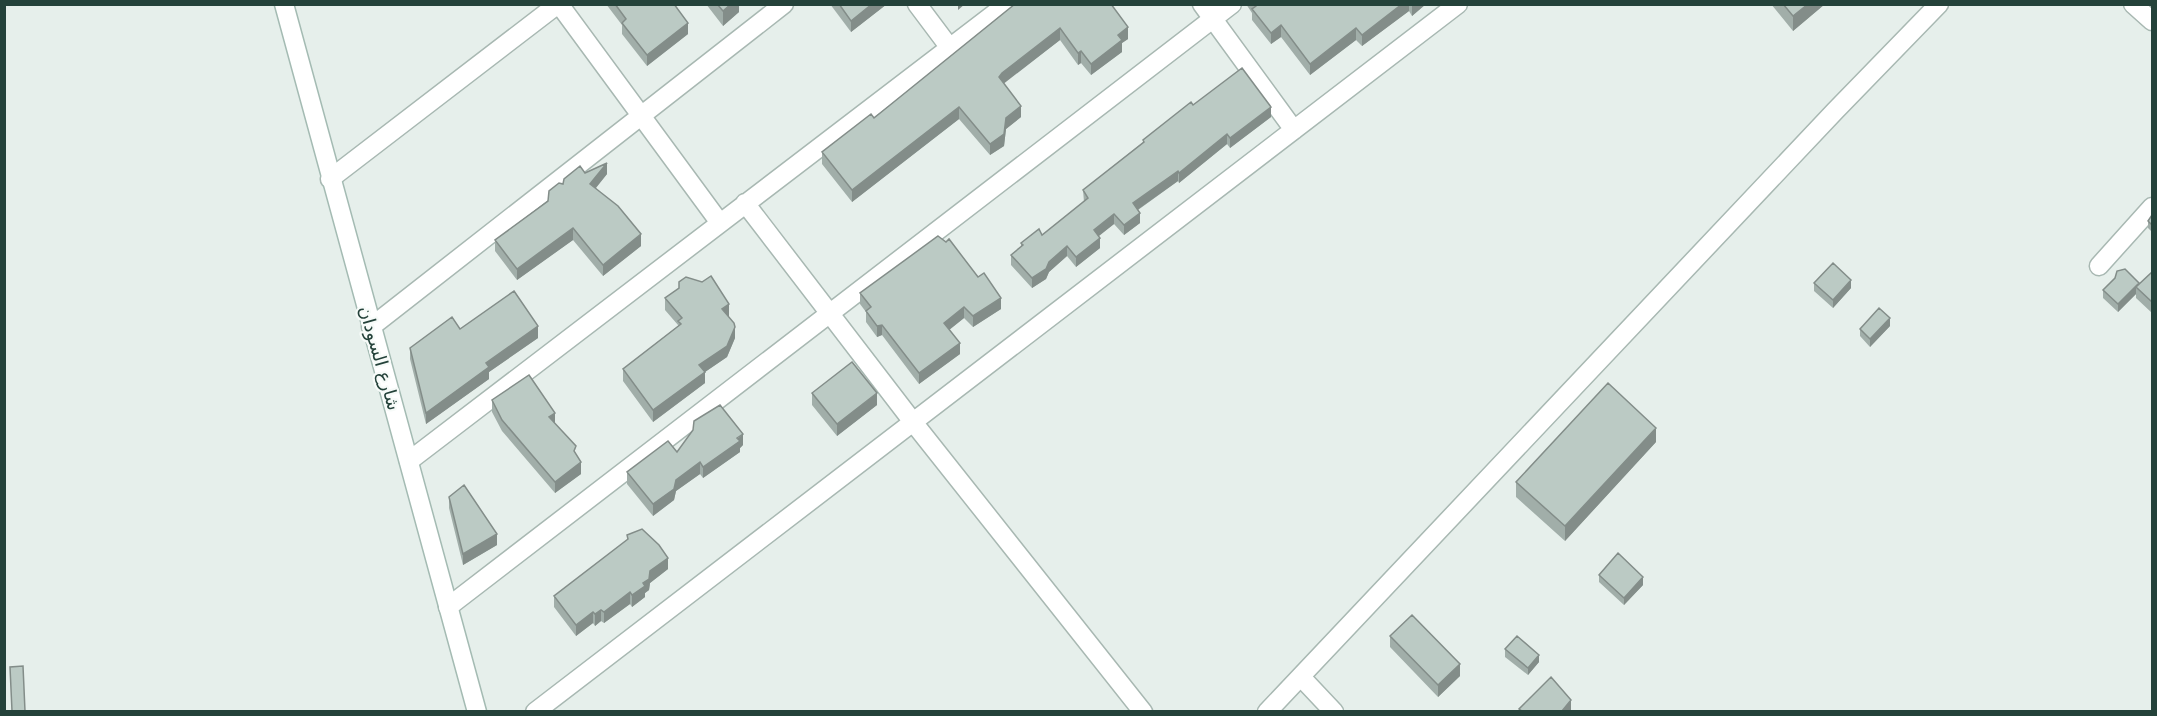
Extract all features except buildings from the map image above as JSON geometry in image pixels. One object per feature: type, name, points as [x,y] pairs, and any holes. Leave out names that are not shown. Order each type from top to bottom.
[{"type":"street","name":"شارع السودان","points":[[284,4],[477,711]]},
{"type":"street","points":[[330,178],[558,4],[720,223]]},
{"type":"street","points":[[371,327],[784,4]]},
{"type":"street","points":[[917,4],[950,48]]},
{"type":"street","points":[[409,461],[1007,4]]},
{"type":"street","points":[[448,607],[830,313],[1207,12],[1232,4]]},
{"type":"street","points":[[535,711],[1458,4]]},
{"type":"street","points":[[1267,711],[1939,4]]},
{"type":"street","points":[[2133,4],[2152,21]]},
{"type":"street","points":[[1207,12],[1294,130]]},
{"type":"street","points":[[745,203],[912,422],[1143,711]]},
{"type":"street","points":[[2099,266],[2152,207]]},
{"type":"street","points":[[1301,677],[1334,711]]}]
